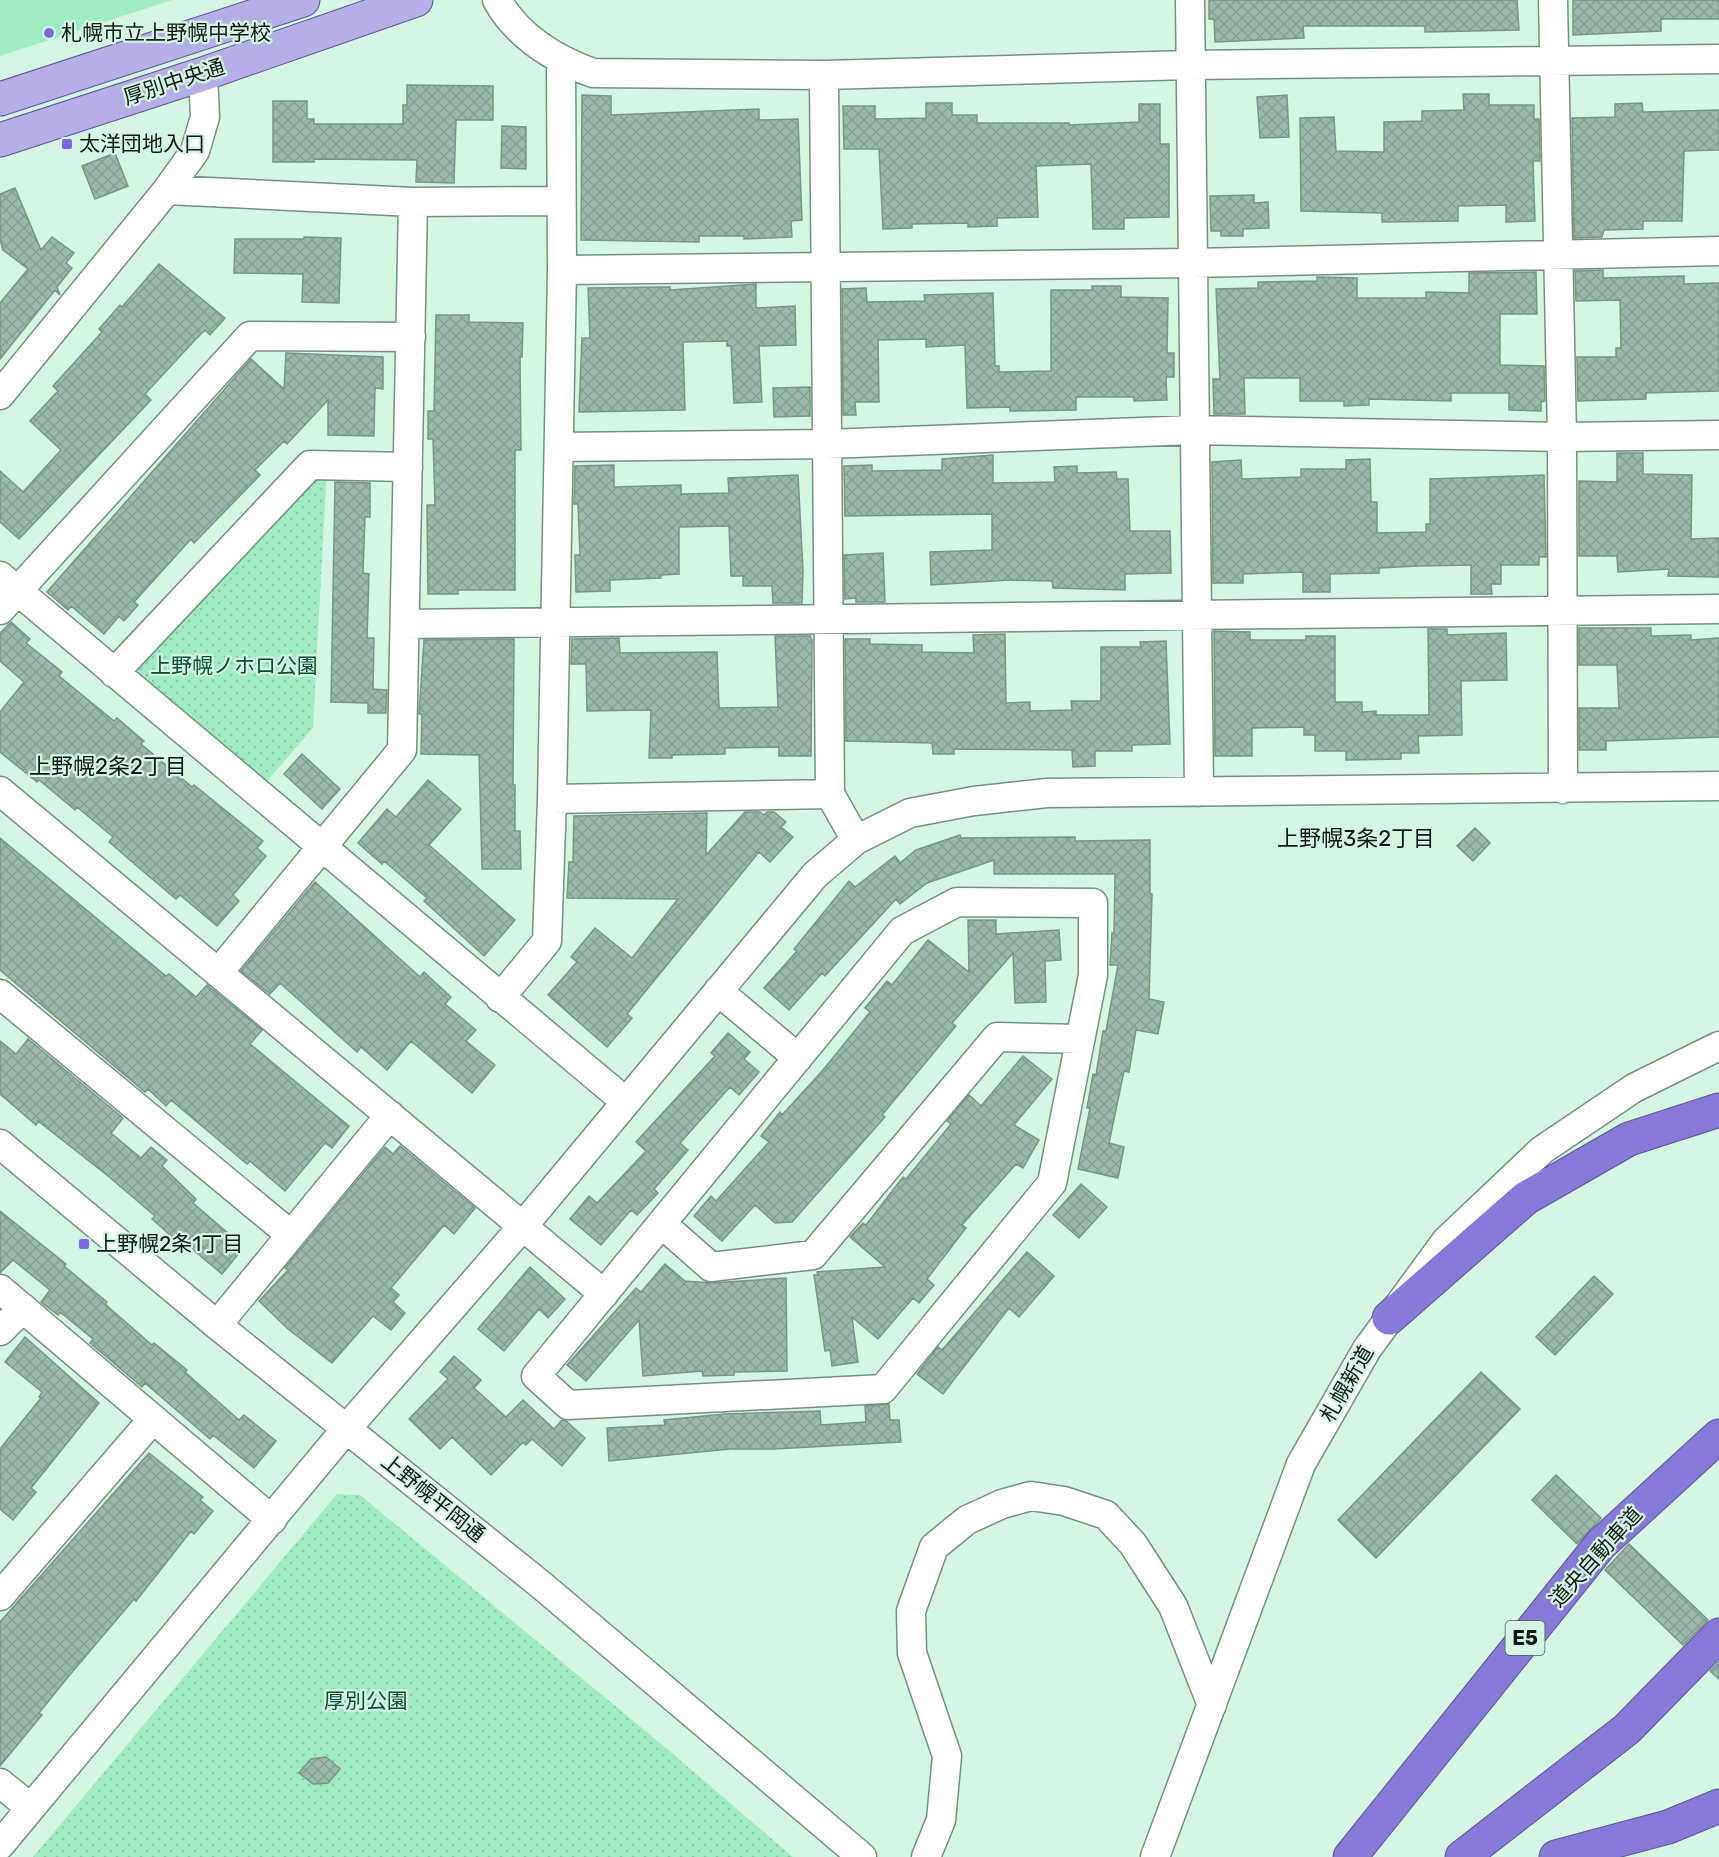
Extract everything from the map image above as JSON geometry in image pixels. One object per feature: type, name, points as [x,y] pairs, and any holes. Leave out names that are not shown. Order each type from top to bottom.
[{"type":"highway","points":[[1389,1318],[1526,1198],[1629,1139],[1719,1110]]},
{"type":"highway","name":"道央自動車道","points":[[1350,1857],[1601,1544],[1719,1436]]},
{"type":"highway","points":[[1462,1857],[1627,1729],[1719,1635]]},
{"type":"highway","points":[[1557,1857],[1668,1827],[1719,1806]]},
{"type":"main road","name":"厚別中央通","points":[[0,99],[303,0]]},
{"type":"main road","name":"厚別中央通","points":[[0,140],[203,74],[416,0]]},
{"type":"street","points":[[497,0],[503,11],[531,40],[561,62],[593,73],[824,75],[1190,65],[1719,59]]},
{"type":"street","points":[[1190,0],[1193,430],[1199,792]]},
{"type":"street","points":[[1553,0],[1562,436],[1563,789]]},
{"type":"street","points":[[500,998],[547,940],[556,622],[562,270],[561,62]]},
{"type":"street","points":[[6,378],[167,190],[195,151],[205,117],[203,74]]},
{"type":"street","points":[[824,75],[830,794],[855,840]]},
{"type":"street","points":[[167,190],[412,202],[561,201]]},
{"type":"street","points":[[219,973],[402,750],[412,202]]},
{"type":"street","points":[[562,270],[1192,263],[1719,251]]},
{"type":"street","points":[[411,337],[250,336],[6,593],[114,673],[321,849],[626,1102]]},
{"type":"street","points":[[559,447],[827,444],[1193,430],[1562,436],[1719,435]]},
{"type":"street","points":[[114,673],[310,465],[408,467]]},
{"type":"street","points":[[405,624],[1196,613],[1719,609]]},
{"type":"street","points":[[0,1845],[273,1520],[347,1428],[523,1226],[815,875],[855,840],[910,813],[974,801],[1047,793],[1719,786]]},
{"type":"street","points":[[0,791],[604,1293]]},
{"type":"street","points":[[552,799],[830,794]]},
{"type":"street","points":[[957,902],[1093,903],[1093,975],[1052,1183],[883,1389],[568,1406],[537,1376],[798,1058],[902,931],[957,902]]},
{"type":"street","points":[[718,991],[798,1058]]},
{"type":"street","points":[[0,994],[291,1235]]},
{"type":"street","points":[[662,1224],[711,1267],[813,1255],[997,1037],[1080,1039]]},
{"type":"street","name":"札幌新道","points":[[1155,1857],[1301,1464],[1367,1349],[1446,1241],[1542,1150],[1634,1088],[1719,1046]]},
{"type":"street","points":[[217,1325],[390,1115]]},
{"type":"street","name":"上野幌平岡通","points":[[0,1144],[217,1325],[540,1584],[862,1857]]},
{"type":"street","points":[[0,1289],[273,1520]]},
{"type":"street","points":[[0,1331],[22,1308]]},
{"type":"street","points":[[0,1596],[153,1419]]},
{"type":"street","points":[[926,1857],[941,1820],[947,1756],[912,1653],[911,1611],[934,1547],[968,1520],[1002,1504],[1031,1496],[1064,1501],[1106,1515],[1133,1544],[1173,1606],[1212,1705]]},
{"type":"street","points":[[0,1783],[31,1808]]},
{"type":"green space","name":"札幌市立上野幌中学校","points":[[0,0],[172,0],[0,56]]},
{"type":"green space","name":"上野幌ノホロ公園","points":[[327,465],[313,728],[256,794],[114,673]]},
{"type":"green space","name":"厚別公園","points":[[337,1494],[360,1495],[660,1743],[793,1857],[33,1857]]},
{"type":"building","points":[[1209,0],[1517,0],[1519,30],[1425,32],[1425,26],[1303,26],[1304,38],[1215,42],[1214,19],[1209,19]]},
{"type":"building","points":[[1573,0],[1719,0],[1719,19],[1661,19],[1661,31],[1573,35]]},
{"type":"building","points":[[407,85],[493,86],[493,120],[456,120],[454,183],[416,182],[417,160],[314,159],[314,162],[273,162],[273,101],[307,101],[307,119],[314,119],[314,124],[403,124],[403,105],[407,105]]},
{"type":"building","points":[[1463,94],[1489,94],[1489,105],[1534,105],[1534,119],[1539,119],[1540,161],[1533,161],[1535,221],[1506,222],[1506,205],[1458,206],[1458,221],[1382,222],[1382,213],[1301,211],[1300,118],[1334,117],[1336,151],[1384,152],[1384,122],[1422,121],[1422,111],[1464,110]]},
{"type":"building","points":[[582,95],[611,96],[611,115],[759,109],[759,120],[798,119],[802,220],[791,221],[792,237],[744,239],[744,236],[699,236],[699,242],[581,240]]},
{"type":"building","points":[[1287,95],[1289,137],[1260,138],[1257,97]]},
{"type":"building","points":[[926,103],[952,103],[952,115],[977,115],[977,123],[1069,123],[1069,125],[1139,122],[1139,104],[1160,104],[1160,144],[1169,144],[1169,217],[1124,218],[1124,229],[1093,229],[1091,164],[1036,166],[1038,217],[997,218],[997,226],[968,227],[968,223],[912,224],[912,228],[883,229],[879,149],[844,149],[843,106],[875,106],[875,119],[926,118]]},
{"type":"building","points":[[1642,103],[1643,112],[1719,110],[1719,150],[1684,151],[1682,221],[1643,221],[1643,229],[1604,230],[1602,237],[1574,238],[1572,118],[1615,117],[1615,104]]},
{"type":"building","points":[[502,126],[526,127],[526,169],[501,168]]},
{"type":"building","points":[[115,153],[128,186],[95,199],[82,166]]},
{"type":"building","points":[[15,188],[41,250],[52,237],[74,253],[66,263],[72,268],[57,287],[60,295],[55,290],[0,359],[0,303],[28,269],[3,250],[0,239],[0,194]]},
{"type":"building","points":[[1254,195],[1254,203],[1268,202],[1269,228],[1243,229],[1243,236],[1221,236],[1221,231],[1211,231],[1210,196]]},
{"type":"building","points":[[304,237],[341,238],[339,303],[302,302],[303,274],[234,273],[235,239],[304,239]]},
{"type":"building","points":[[159,264],[225,318],[210,335],[205,330],[195,340],[145,394],[151,400],[19,539],[0,522],[0,471],[23,492],[61,450],[30,421],[58,391],[53,386],[102,332],[99,329],[120,305],[122,307]]},
{"type":"building","points":[[1603,270],[1603,278],[1684,276],[1684,284],[1719,283],[1719,391],[1646,393],[1646,399],[1578,401],[1577,357],[1616,357],[1616,348],[1621,348],[1620,300],[1576,301],[1575,271]]},
{"type":"building","points":[[1536,272],[1537,314],[1500,314],[1500,365],[1544,366],[1545,401],[1541,402],[1541,411],[1509,410],[1509,393],[1451,393],[1451,401],[1369,399],[1369,405],[1344,406],[1344,401],[1300,401],[1300,378],[1244,378],[1245,414],[1214,414],[1213,379],[1220,379],[1216,289],[1258,288],[1258,282],[1317,281],[1317,277],[1357,278],[1357,298],[1426,298],[1426,292],[1469,293],[1469,273]]},
{"type":"building","points":[[756,284],[756,308],[795,306],[796,345],[759,346],[762,402],[734,403],[731,346],[727,346],[727,341],[683,342],[685,410],[579,412],[582,338],[590,338],[588,288],[670,287],[670,290]]},
{"type":"building","points":[[1092,286],[1121,286],[1121,297],[1168,298],[1167,353],[1174,353],[1174,377],[1166,377],[1167,400],[1134,401],[1134,397],[1076,397],[1076,410],[1010,411],[1010,407],[967,408],[965,345],[926,347],[926,339],[878,340],[879,402],[855,402],[856,415],[843,415],[842,289],[866,288],[867,302],[925,301],[924,295],[993,293],[995,366],[999,366],[999,372],[1051,371],[1051,290],[1092,290]]},
{"type":"building","points":[[436,315],[469,315],[469,322],[523,323],[522,357],[520,357],[521,450],[515,450],[515,590],[458,590],[458,594],[428,594],[427,505],[435,505],[433,439],[428,439],[428,411],[434,411]]},
{"type":"building","points":[[286,353],[383,357],[383,389],[375,388],[374,436],[328,435],[328,400],[287,444],[284,441],[255,470],[260,475],[194,543],[191,539],[134,602],[138,605],[124,621],[119,616],[104,634],[71,606],[68,610],[47,592],[251,359],[284,389]]},
{"type":"building","points":[[810,387],[810,416],[774,417],[773,388]]},
{"type":"building","points":[[1617,453],[1643,453],[1643,474],[1692,475],[1691,539],[1719,538],[1719,577],[1668,576],[1669,569],[1618,572],[1617,556],[1579,556],[1579,481],[1617,482]]},
{"type":"building","points":[[993,455],[993,483],[1055,482],[1054,467],[1077,466],[1077,473],[1116,472],[1117,479],[1128,479],[1130,531],[1170,531],[1171,573],[1125,574],[1125,590],[1053,588],[1052,581],[1010,580],[931,585],[930,552],[992,550],[992,514],[845,516],[844,466],[872,465],[872,471],[942,470],[942,459]]},
{"type":"building","points":[[1370,459],[1371,502],[1377,502],[1377,533],[1426,532],[1426,524],[1430,524],[1430,479],[1544,475],[1546,557],[1539,557],[1539,565],[1501,565],[1501,584],[1491,584],[1492,594],[1471,594],[1471,565],[1379,568],[1379,573],[1330,574],[1330,592],[1303,592],[1303,572],[1243,574],[1243,583],[1213,583],[1212,462],[1241,460],[1242,479],[1301,477],[1301,469],[1346,469],[1346,460]]},
{"type":"building","points":[[614,465],[614,487],[681,485],[681,494],[729,493],[728,478],[798,475],[803,570],[802,603],[773,603],[772,586],[743,586],[743,576],[731,576],[729,526],[679,527],[679,574],[661,575],[661,578],[610,580],[610,591],[576,592],[575,555],[580,555],[578,504],[574,504],[575,466]]},
{"type":"building","points":[[335,482],[370,483],[370,517],[365,517],[363,573],[369,574],[367,638],[374,638],[373,689],[387,690],[386,713],[368,713],[368,703],[331,702]]},
{"type":"building","points":[[883,553],[885,602],[856,602],[856,598],[845,599],[844,555]]},
{"type":"building","points":[[11,622],[30,639],[26,643],[62,672],[59,676],[114,721],[117,718],[144,741],[141,744],[192,787],[194,785],[263,841],[257,848],[266,856],[233,895],[239,901],[217,926],[180,895],[176,899],[145,873],[109,842],[113,837],[77,807],[75,810],[0,752],[0,712],[24,682],[0,661],[0,633]]},
{"type":"building","points":[[1579,628],[1651,628],[1651,636],[1691,635],[1691,640],[1719,638],[1719,737],[1606,741],[1606,750],[1579,750],[1579,708],[1619,708],[1617,665],[1579,665]]},
{"type":"building","points":[[1428,629],[1447,629],[1447,635],[1506,633],[1507,680],[1461,681],[1462,735],[1418,736],[1419,753],[1401,753],[1401,759],[1346,760],[1346,751],[1315,751],[1315,735],[1304,735],[1304,727],[1252,728],[1252,756],[1215,756],[1214,631],[1250,632],[1250,640],[1306,640],[1306,636],[1335,636],[1335,702],[1362,702],[1362,712],[1376,711],[1376,715],[1429,715]]},
{"type":"building","points":[[1005,634],[1006,703],[1030,702],[1030,711],[1072,710],[1071,701],[1101,701],[1101,647],[1141,647],[1140,642],[1166,641],[1170,744],[1132,745],[1132,751],[1095,751],[1095,766],[1073,767],[1072,750],[954,749],[954,754],[933,754],[932,743],[846,741],[845,639],[870,639],[870,644],[922,645],[922,652],[974,653],[973,635]]},
{"type":"building","points":[[775,636],[810,636],[812,640],[811,756],[779,756],[779,747],[725,748],[725,754],[649,758],[651,710],[587,711],[586,664],[571,664],[572,639],[619,638],[620,653],[717,652],[719,708],[778,707]]},
{"type":"building","points":[[514,639],[513,785],[515,785],[515,831],[520,831],[521,869],[482,869],[479,755],[421,754],[422,714],[419,714],[424,640]]},
{"type":"building","points":[[302,754],[340,789],[322,809],[284,774]]},
{"type":"building","points":[[428,780],[461,809],[429,845],[515,920],[484,956],[424,901],[427,898],[384,861],[382,864],[358,843],[387,809],[396,817]]},
{"type":"building","points":[[745,812],[760,812],[764,815],[767,812],[774,812],[786,822],[781,827],[793,837],[770,862],[759,852],[627,1014],[632,1018],[607,1047],[548,995],[577,962],[571,957],[595,928],[632,958],[678,899],[567,898],[569,862],[573,862],[574,816],[707,813],[706,855]]},
{"type":"building","points":[[1475,828],[1490,843],[1473,861],[1457,846]]},
{"type":"building","points":[[960,835],[961,838],[1075,837],[1075,841],[1150,840],[1150,894],[1152,894],[1149,999],[1164,1002],[1158,1034],[1136,1030],[1129,1072],[1124,1071],[1109,1143],[1124,1147],[1118,1178],[1078,1169],[1090,1108],[1087,1108],[1093,1074],[1096,1075],[1118,965],[1110,965],[1112,933],[1114,933],[1115,874],[994,874],[994,860],[927,883],[900,904],[896,899],[825,976],[822,973],[789,1010],[764,988],[797,951],[794,949],[849,881],[855,887],[895,856],[900,863],[916,850]]},
{"type":"building","points":[[0,838],[166,976],[169,974],[196,997],[207,985],[262,1030],[250,1044],[349,1126],[332,1148],[325,1143],[285,1191],[250,1161],[247,1164],[171,1100],[166,1106],[148,1089],[145,1092],[0,970]]},
{"type":"building","points":[[315,882],[420,977],[424,972],[451,997],[445,1004],[476,1030],[466,1041],[495,1065],[472,1093],[411,1041],[387,1070],[361,1047],[357,1052],[280,983],[270,994],[241,971]]},
{"type":"building","points":[[968,920],[996,920],[996,934],[1059,930],[1061,960],[1045,961],[1046,1002],[1015,1003],[1013,953],[952,1023],[956,1026],[882,1115],[885,1117],[792,1222],[775,1223],[755,1205],[722,1241],[694,1216],[711,1196],[716,1201],[769,1142],[761,1136],[780,1112],[782,1115],[823,1070],[870,1012],[865,1008],[887,981],[892,985],[928,940],[969,972]]},
{"type":"building","points":[[728,1033],[750,1052],[744,1059],[759,1072],[739,1095],[730,1087],[680,1143],[688,1150],[654,1189],[658,1193],[637,1215],[631,1210],[601,1245],[570,1219],[589,1196],[597,1203],[646,1151],[636,1142],[715,1056],[711,1053]]},
{"type":"building","points":[[28,1039],[123,1118],[111,1133],[141,1158],[151,1147],[167,1160],[162,1166],[196,1199],[193,1203],[236,1240],[231,1246],[240,1252],[222,1274],[180,1239],[178,1242],[152,1219],[155,1216],[108,1176],[38,1121],[36,1125],[0,1094],[0,1041],[16,1054]]},
{"type":"building","points":[[1023,1056],[1052,1079],[1014,1125],[1039,1140],[1023,1168],[1016,1164],[962,1225],[966,1228],[927,1279],[934,1285],[919,1303],[913,1298],[878,1339],[852,1317],[858,1362],[832,1366],[830,1350],[825,1351],[814,1275],[818,1275],[817,1272],[885,1267],[850,1237],[863,1223],[866,1225],[903,1177],[906,1179],[951,1124],[947,1121],[969,1095],[981,1106]]},
{"type":"building","points":[[400,1146],[475,1208],[454,1234],[444,1225],[391,1288],[399,1295],[393,1302],[405,1313],[391,1330],[373,1316],[332,1363],[288,1329],[259,1301],[288,1270],[285,1268],[385,1147],[393,1154]]},
{"type":"building","points":[[1081,1184],[1107,1207],[1079,1238],[1053,1215]]},
{"type":"building","points":[[0,1211],[66,1264],[64,1266],[107,1302],[105,1304],[152,1345],[154,1343],[187,1370],[185,1372],[239,1420],[244,1415],[276,1441],[254,1468],[213,1435],[210,1439],[145,1383],[142,1387],[90,1343],[93,1339],[60,1312],[58,1315],[41,1302],[50,1290],[13,1260],[0,1273]]},
{"type":"building","points":[[1027,1252],[1054,1276],[1019,1317],[1009,1308],[943,1394],[917,1374],[938,1347],[942,1350]]},
{"type":"building","points":[[665,1264],[685,1281],[712,1283],[786,1278],[787,1371],[734,1372],[734,1375],[703,1376],[702,1371],[643,1376],[639,1320],[586,1381],[567,1365],[636,1288],[641,1292]]},
{"type":"building","points":[[530,1267],[565,1299],[548,1318],[539,1309],[504,1351],[478,1329]]},
{"type":"building","points":[[1594,1276],[1613,1294],[1555,1355],[1536,1337]]},
{"type":"building","points":[[25,1337],[99,1403],[31,1488],[36,1492],[13,1520],[0,1509],[0,1449],[41,1398],[39,1397],[42,1392],[5,1362]]},
{"type":"building","points":[[454,1356],[481,1380],[474,1388],[506,1417],[523,1400],[554,1429],[562,1420],[566,1421],[585,1438],[562,1466],[532,1439],[526,1445],[523,1442],[491,1475],[452,1437],[440,1449],[409,1419],[448,1379],[440,1372]]},
{"type":"building","points":[[1481,1372],[1520,1409],[1376,1558],[1338,1520]]},
{"type":"building","points":[[889,1404],[890,1420],[899,1420],[901,1442],[730,1449],[609,1461],[607,1428],[665,1425],[664,1420],[725,1414],[820,1411],[821,1425],[866,1422],[865,1406]]},
{"type":"building","points":[[149,1453],[203,1497],[200,1500],[213,1511],[194,1534],[191,1531],[136,1601],[134,1599],[68,1677],[39,1713],[42,1715],[0,1766],[0,1622]]},
{"type":"building","points":[[1556,1475],[1601,1518],[1577,1544],[1532,1500]]},
{"type":"building","points":[[1629,1544],[1708,1620],[1683,1645],[1605,1570]]},
{"type":"building","points":[[1719,1662],[1719,1679],[1710,1671]]},
{"type":"building","points":[[326,1757],[340,1769],[328,1783],[313,1784],[299,1773],[311,1759]]},
{"type":"place","name":"札幌市立上野幌中学校","points":[[49,33]]},
{"type":"place","name":"太洋団地入口","points":[[67,144]]},
{"type":"place","name":"上野幌2条1丁目","points":[[84,1244]]},
{"type":"district","name":"上野幌2条2丁目","points":[[108,766]]},
{"type":"district","name":"上野幌3条2丁目","points":[[1356,838]]}]
